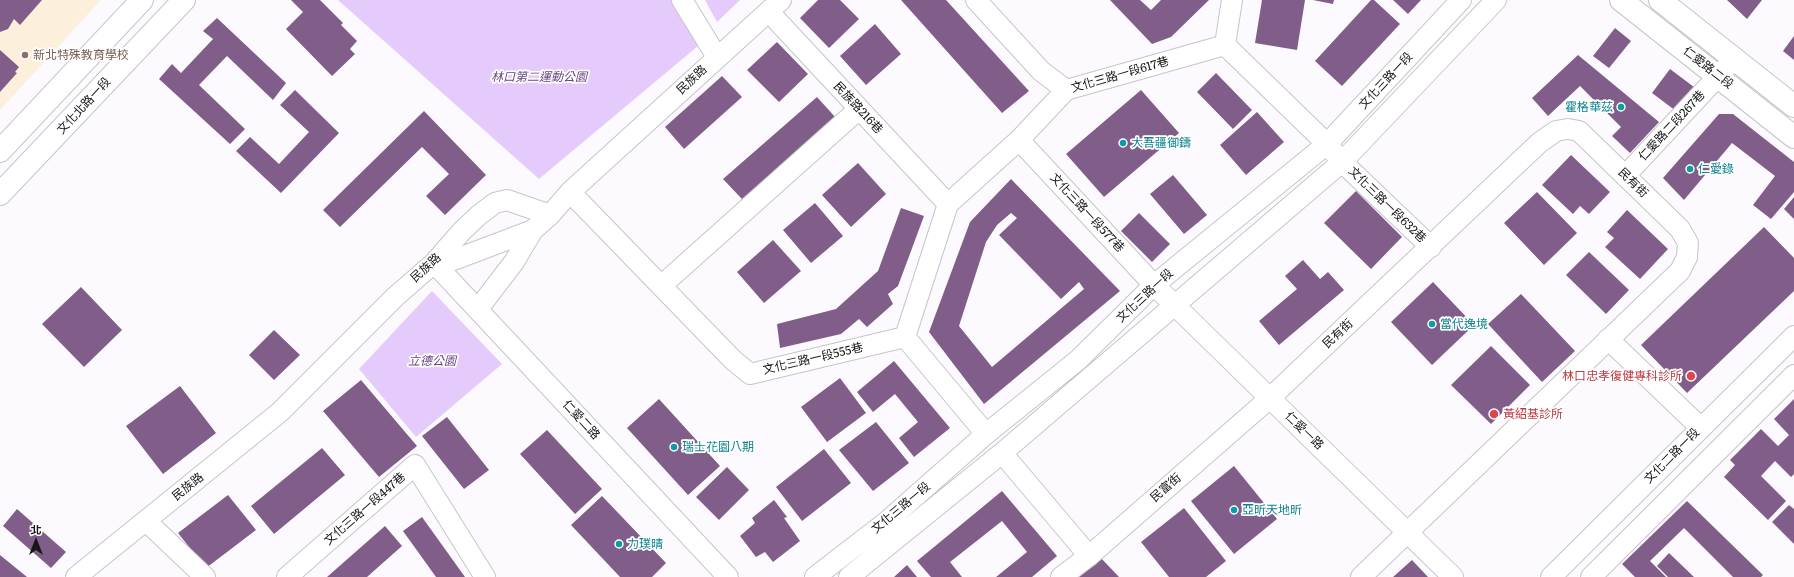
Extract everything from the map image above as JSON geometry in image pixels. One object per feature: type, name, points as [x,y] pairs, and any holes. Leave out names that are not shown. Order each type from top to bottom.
[{"type":"main road","points":[[0,151],[142,0]]},
{"type":"main road","name":"文化北路一段","points":[[0,194],[184,0]]},
{"type":"main road","name":"仁愛路二段","points":[[1621,0],[1794,137]]},
{"type":"main road","name":"仁愛路二段","points":[[1660,0],[1794,106]]},
{"type":"street","points":[[682,0],[717,57]]},
{"type":"street","points":[[1232,0],[1225,45],[1327,144],[1342,162]]},
{"type":"street","name":"文化三路一段","points":[[815,577],[885,523],[986,434],[1078,360],[1154,285],[1327,144],[1461,0]]},
{"type":"street","name":"文化三路一段","points":[[849,577],[1002,453],[1174,304],[1342,162],[1496,0]]},
{"type":"street","name":"文化三路一段617巷","points":[[978,1],[1041,71],[1066,90],[1225,45]]},
{"type":"street","name":"民族路","points":[[76,577],[280,412],[395,297],[434,263],[462,231],[495,203],[507,200],[550,215],[570,192],[717,57],[775,6]]},
{"type":"street","name":"民族路216巷","points":[[775,6],[859,109],[948,204]]},
{"type":"street","name":"仁愛路二段267巷","points":[[1625,176],[1735,58]]},
{"type":"street","points":[[986,434],[905,337],[948,204],[1019,140],[1066,90]]},
{"type":"street","points":[[661,286],[859,109]]},
{"type":"street","name":"民有街","points":[[1270,398],[1539,143],[1556,131],[1568,129],[1579,131],[1680,229],[1688,243],[1687,257],[1680,271],[1408,533]]},
{"type":"street","name":"文化三路一段577巷","points":[[1019,140],[1154,285]]},
{"type":"street","name":"文化三路一段632巷","points":[[1342,162],[1431,247]]},
{"type":"street","name":"文化三路一段555巷","points":[[570,192],[733,360],[750,374],[905,337]]},
{"type":"street","points":[[478,309],[514,262],[533,230],[550,215]]},
{"type":"street","points":[[434,263],[451,261],[533,230]]},
{"type":"street","name":"仁愛二路","points":[[434,263],[728,577]]},
{"type":"street","name":"仁愛一路","points":[[1154,285],[1453,577]]},
{"type":"street","name":"文化二路一段","points":[[1550,577],[1794,336]]},
{"type":"street","points":[[1608,339],[1701,428]]},
{"type":"street","points":[[1591,577],[1794,375]]},
{"type":"street","name":"民富街","points":[[1061,577],[1089,556],[1270,398]]},
{"type":"street","points":[[1002,453],[1089,556]]},
{"type":"street","name":"文化三路一段447巷","points":[[287,577],[415,465],[485,577]]},
{"type":"street","points":[[146,521],[205,577]]},
{"type":"street","points":[[1361,577],[1408,533]]},
{"type":"shaded area","name":"新北特殊教育學校","points":[[0,0],[101,0],[0,110]]},
{"type":"green space","name":"林口第二運動公園","points":[[338,0],[671,0],[698,46],[539,179]]},
{"type":"green space","points":[[705,0],[740,0],[717,22]]},
{"type":"green space","name":"立德公園","points":[[432,291],[502,364],[416,437],[359,369]]},
{"type":"building","points":[[0,0],[42,0],[20,25],[14,19],[8,29],[0,32]]},
{"type":"building","points":[[291,0],[320,0],[343,23],[341,25],[357,41],[350,49],[355,54],[332,76],[286,29],[303,12]]},
{"type":"building","points":[[818,0],[840,0],[859,19],[829,48],[800,18]]},
{"type":"building","points":[[901,0],[946,0],[1029,91],[1002,113]]},
{"type":"building","points":[[1110,0],[1140,0],[1151,10],[1161,0],[1209,0],[1171,37],[1152,44]]},
{"type":"building","points":[[1262,0],[1305,0],[1297,50],[1255,43]]},
{"type":"building","points":[[1313,0],[1334,0],[1333,4]]},
{"type":"building","points":[[1371,0],[1374,0],[1400,24],[1342,86],[1315,61]]},
{"type":"building","points":[[1393,0],[1421,0],[1408,14]]},
{"type":"building","points":[[1727,0],[1762,0],[1747,19]]},
{"type":"building","points":[[217,18],[286,83],[273,100],[227,56],[199,85],[245,129],[230,144],[159,79],[172,64],[181,73],[213,39],[203,31]]},
{"type":"building","points":[[875,24],[901,54],[866,85],[840,56]]},
{"type":"building","points":[[1615,28],[1631,41],[1609,68],[1593,56]]},
{"type":"building","points":[[1794,36],[1794,60],[1783,51]]},
{"type":"building","points":[[777,42],[808,74],[779,102],[747,70]]},
{"type":"building","points":[[0,50],[19,67],[15,72],[17,73],[0,92]]},
{"type":"building","name":"霍格華茲","points":[[1578,55],[1659,122],[1630,153],[1612,136],[1621,127],[1580,86],[1548,116],[1532,98]]},
{"type":"building","points":[[1670,69],[1694,87],[1676,111],[1652,93]]},
{"type":"building","points":[[1216,73],[1252,110],[1233,129],[1197,92]]},
{"type":"building","points":[[722,76],[742,97],[684,149],[665,127]]},
{"type":"building","points":[[295,90],[339,133],[281,193],[236,151],[250,137],[279,164],[309,132],[280,105]]},
{"type":"building","name":"大吾疆御鑄","points":[[1141,90],[1179,133],[1104,197],[1066,154]]},
{"type":"building","points":[[817,97],[836,118],[742,199],[723,179]]},
{"type":"building","points":[[424,111],[486,175],[445,215],[426,196],[449,174],[422,147],[340,227],[323,210]]},
{"type":"building","points":[[1257,112],[1284,142],[1246,175],[1220,145]]},
{"type":"building","name":"仁愛錄","points":[[1719,114],[1733,114],[1794,162],[1794,192],[1771,219],[1753,205],[1775,176],[1732,143],[1684,200],[1663,178]]},
{"type":"building","points":[[1571,155],[1610,192],[1589,214],[1580,206],[1573,214],[1542,185]]},
{"type":"building","points":[[858,163],[886,194],[851,227],[822,195]]},
{"type":"building","points":[[1173,175],[1207,215],[1184,234],[1150,194]]},
{"type":"building","points":[[1011,179],[1120,291],[984,404],[929,332],[970,222]],"holes":[[[1011,213],[1017,218],[999,235],[1061,299],[1079,282],[1084,289],[992,367],[959,326],[986,242],[997,225]]]},
{"type":"building","points":[[1356,191],[1402,237],[1371,269],[1324,223]]},
{"type":"building","points":[[1537,192],[1577,233],[1544,265],[1504,223]]},
{"type":"building","points":[[1794,197],[1794,219],[1784,209]]},
{"type":"building","points":[[815,203],[843,236],[811,263],[783,230]]},
{"type":"building","points":[[901,208],[924,216],[898,286],[888,294],[893,304],[867,327],[859,319],[841,334],[780,348],[777,324],[836,309],[878,271]]},
{"type":"building","points":[[1627,210],[1668,249],[1640,279],[1605,247],[1614,238],[1607,232]]},
{"type":"building","points":[[1139,213],[1170,244],[1152,262],[1121,231]]},
{"type":"building","points":[[1764,227],[1794,258],[1794,291],[1687,393],[1641,345]]},
{"type":"building","points":[[773,240],[801,271],[764,303],[737,272]]},
{"type":"building","points":[[1589,252],[1629,290],[1606,314],[1566,275]]},
{"type":"building","points":[[1303,260],[1320,279],[1328,272],[1344,290],[1279,345],[1259,321],[1297,289],[1285,276]]},
{"type":"building","name":"當代逸境","points":[[1433,282],[1474,325],[1432,365],[1391,322]]},
{"type":"building","points":[[81,287],[122,330],[84,367],[42,324]]},
{"type":"building","points":[[1521,294],[1575,351],[1542,382],[1488,324]]},
{"type":"building","points":[[274,330],[300,355],[274,380],[249,355]]},
{"type":"building","name":"當代逸境","points":[[1491,346],[1530,385],[1491,424],[1451,385]]},
{"type":"building","points":[[894,361],[950,428],[914,457],[899,438],[918,422],[895,394],[873,412],[857,392]]},
{"type":"building","points":[[840,378],[866,413],[827,442],[801,407]]},
{"type":"building","points":[[361,380],[417,446],[379,477],[323,411]]},
{"type":"building","points":[[180,386],[216,433],[163,474],[126,426]]},
{"type":"building","name":"瑞士花園八期","points":[[659,399],[720,466],[688,495],[627,428]]},
{"type":"building","points":[[1794,399],[1794,474],[1791,477],[1775,461],[1761,476],[1786,501],[1768,520],[1724,477],[1735,465],[1730,460],[1761,429],[1778,446],[1789,435],[1774,419]]},
{"type":"building","points":[[447,417],[489,470],[464,489],[422,436]]},
{"type":"building","points":[[876,422],[909,463],[873,491],[839,450]]},
{"type":"building","points":[[547,430],[602,489],[575,514],[520,454]]},
{"type":"building","points":[[322,448],[345,475],[274,534],[251,506]]},
{"type":"building","points":[[824,449],[851,483],[802,521],[776,487]]},
{"type":"building","name":"亞昕天地昕","points":[[1234,466],[1277,519],[1234,554],[1191,501]]},
{"type":"building","points":[[727,467],[749,490],[719,520],[696,497]]},
{"type":"building","points":[[1002,491],[1057,556],[1032,577],[996,577],[1027,552],[1002,521],[950,562],[962,577],[931,577],[917,561]]},
{"type":"building","points":[[228,495],[256,530],[206,568],[178,533]]},
{"type":"building","name":"力璞晴","points":[[602,496],[666,563],[652,577],[620,577],[571,525]]},
{"type":"building","points":[[774,500],[787,517],[784,518],[800,541],[773,562],[765,552],[756,557],[740,536],[755,523],[752,518]]},
{"type":"building","points":[[1687,501],[1763,575],[1761,577],[1733,577],[1684,528],[1650,561],[1666,577],[1635,577],[1622,564]]},
{"type":"building","points":[[1789,505],[1794,509],[1794,544],[1772,522]]},
{"type":"building","points":[[1184,508],[1226,561],[1206,577],[1169,577],[1141,542]]},
{"type":"building","points":[[17,509],[66,552],[51,568],[3,526]]},
{"type":"building","points":[[422,517],[465,577],[436,577],[403,531]]},
{"type":"building","points":[[385,526],[402,546],[367,577],[327,577]]},
{"type":"building","points":[[1669,553],[1694,577],[1668,577],[1657,566]]},
{"type":"building","points":[[0,555],[27,577],[0,577]]},
{"type":"building","points":[[1101,558],[1119,577],[1079,577]]},
{"type":"building","points":[[1412,560],[1428,577],[1393,577]]},
{"type":"building","points":[[907,565],[917,577],[894,577]]},
{"type":"place","name":"新北特殊教育學校","points":[[25,55]]},
{"type":"place","name":"霍格華茲","points":[[1621,107]]},
{"type":"place","name":"大吾疆御鑄","points":[[1123,143]]},
{"type":"place","name":"仁愛錄","points":[[1690,169]]},
{"type":"place","name":"當代逸境","points":[[1432,324]]},
{"type":"place","name":"林口忠孝復健專科診所","points":[[1691,376]]},
{"type":"place","name":"黃紹基診所","points":[[1494,414]]},
{"type":"place","name":"瑞士花園八期","points":[[674,447]]},
{"type":"place","name":"亞昕天地昕","points":[[1234,510]]},
{"type":"place","name":"力璞晴","points":[[619,544]]}]
